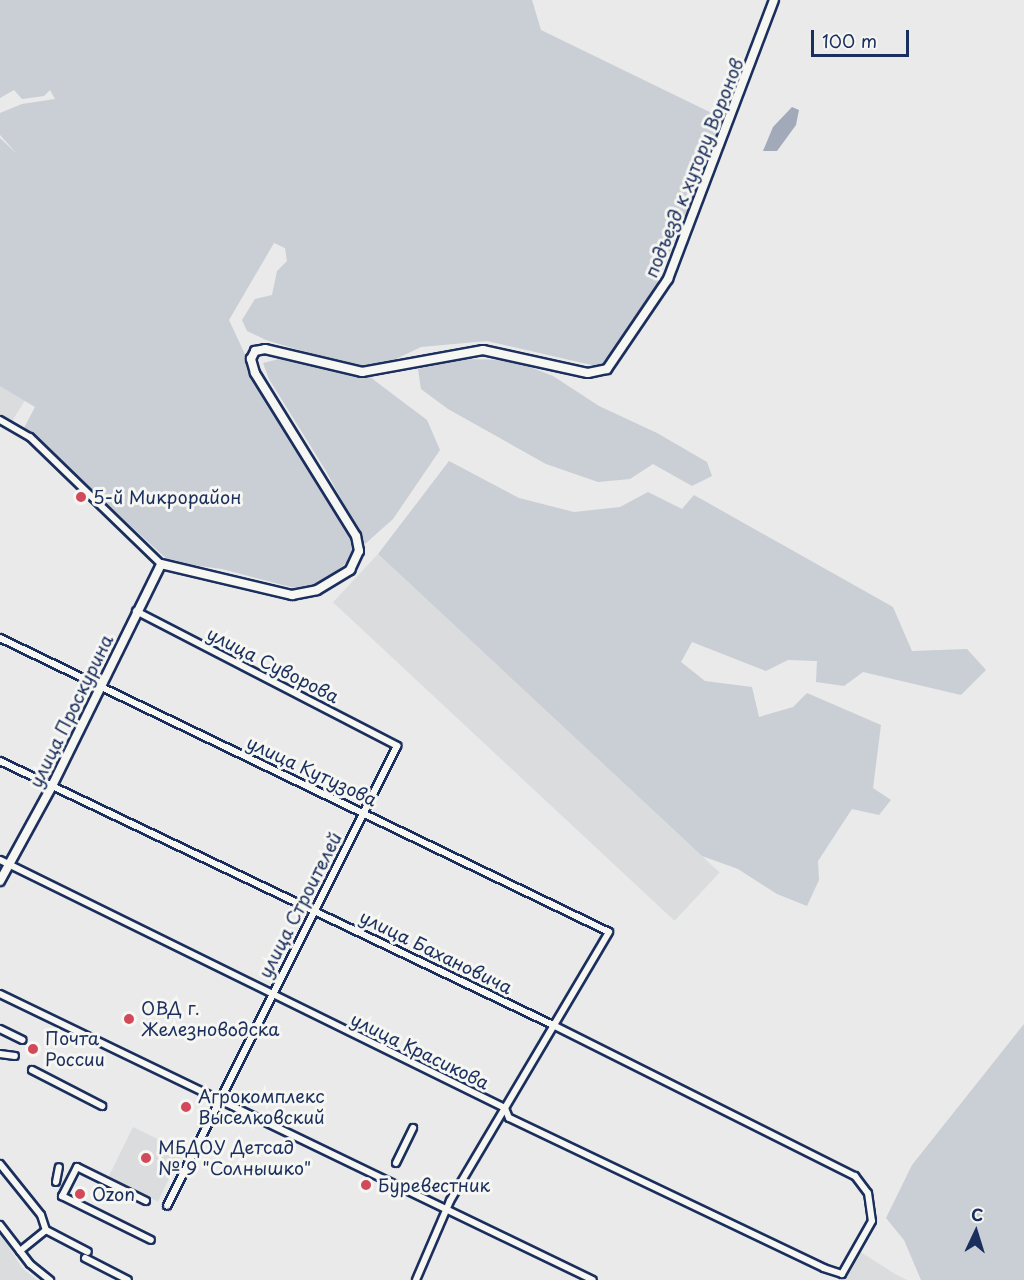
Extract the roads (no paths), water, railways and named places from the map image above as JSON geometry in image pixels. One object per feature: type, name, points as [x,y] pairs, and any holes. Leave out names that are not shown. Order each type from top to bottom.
[{"type":"street","name":"подъезд к хутору Воронов","points":[[161,564],[292,595],[317,590],[350,570],[359,551],[356,536],[255,372],[251,358],[255,351],[264,349],[362,372],[483,350],[588,374],[607,369],[668,279],[774,0]]},
{"type":"street","points":[[0,420],[30,437],[161,564]]},
{"type":"street","name":"улица Проскурина","points":[[0,881],[52,786],[161,564]]},
{"type":"street","name":"улица Суворова","points":[[136,611],[397,746]]},
{"type":"street","name":"улица Кутузова","points":[[0,638],[100,689],[364,812],[609,932],[553,1025]]},
{"type":"street","name":"улица Строителей","points":[[167,1206],[217,1100],[397,746]]},
{"type":"street","name":"улица Бахановича","points":[[0,761],[553,1025],[855,1176],[868,1193],[872,1221],[842,1275],[824,1268]]},
{"type":"street","name":"улица Красикова","points":[[0,860],[270,995],[505,1108],[509,1118],[824,1268]]},
{"type":"street","points":[[0,994],[593,1280]]},
{"type":"street","points":[[416,1280],[446,1210],[553,1025]]},
{"type":"street","points":[[0,1029],[22,1040]]},
{"type":"street","points":[[0,1054],[15,1056]]},
{"type":"street","points":[[34,1070],[100,1103]]},
{"type":"street","points":[[396,1163],[414,1128]]},
{"type":"street","points":[[0,1164],[28,1197],[46,1230],[128,1280]]},
{"type":"street","points":[[56,1182],[58,1167]]},
{"type":"street","points":[[146,1201],[77,1167],[62,1196],[151,1240]]},
{"type":"street","points":[[14,1192],[18,1184]]},
{"type":"street","points":[[23,1204],[28,1197]]},
{"type":"street","points":[[0,1226],[20,1251],[50,1280]]},
{"type":"street","points":[[20,1251],[46,1230]]},
{"type":"water","points":[[792,107],[799,110],[796,125],[777,151],[763,151],[773,127]]},
{"type":"place","name":"5-й Микрорайон","points":[[81,497]]},
{"type":"place","name":"ОВД г. Железноводска","points":[[129,1019]]},
{"type":"place","name":"Почта России","points":[[33,1049]]},
{"type":"place","name":"Агрокомплекс Выселковский","points":[[186,1107]]},
{"type":"place","name":"МБДОУ Детсад № 9 \"Солнышко\"","points":[[146,1158]]},
{"type":"place","name":"Буревестник","points":[[366,1185]]},
{"type":"place","name":"Ozon","points":[[80,1194]]}]
